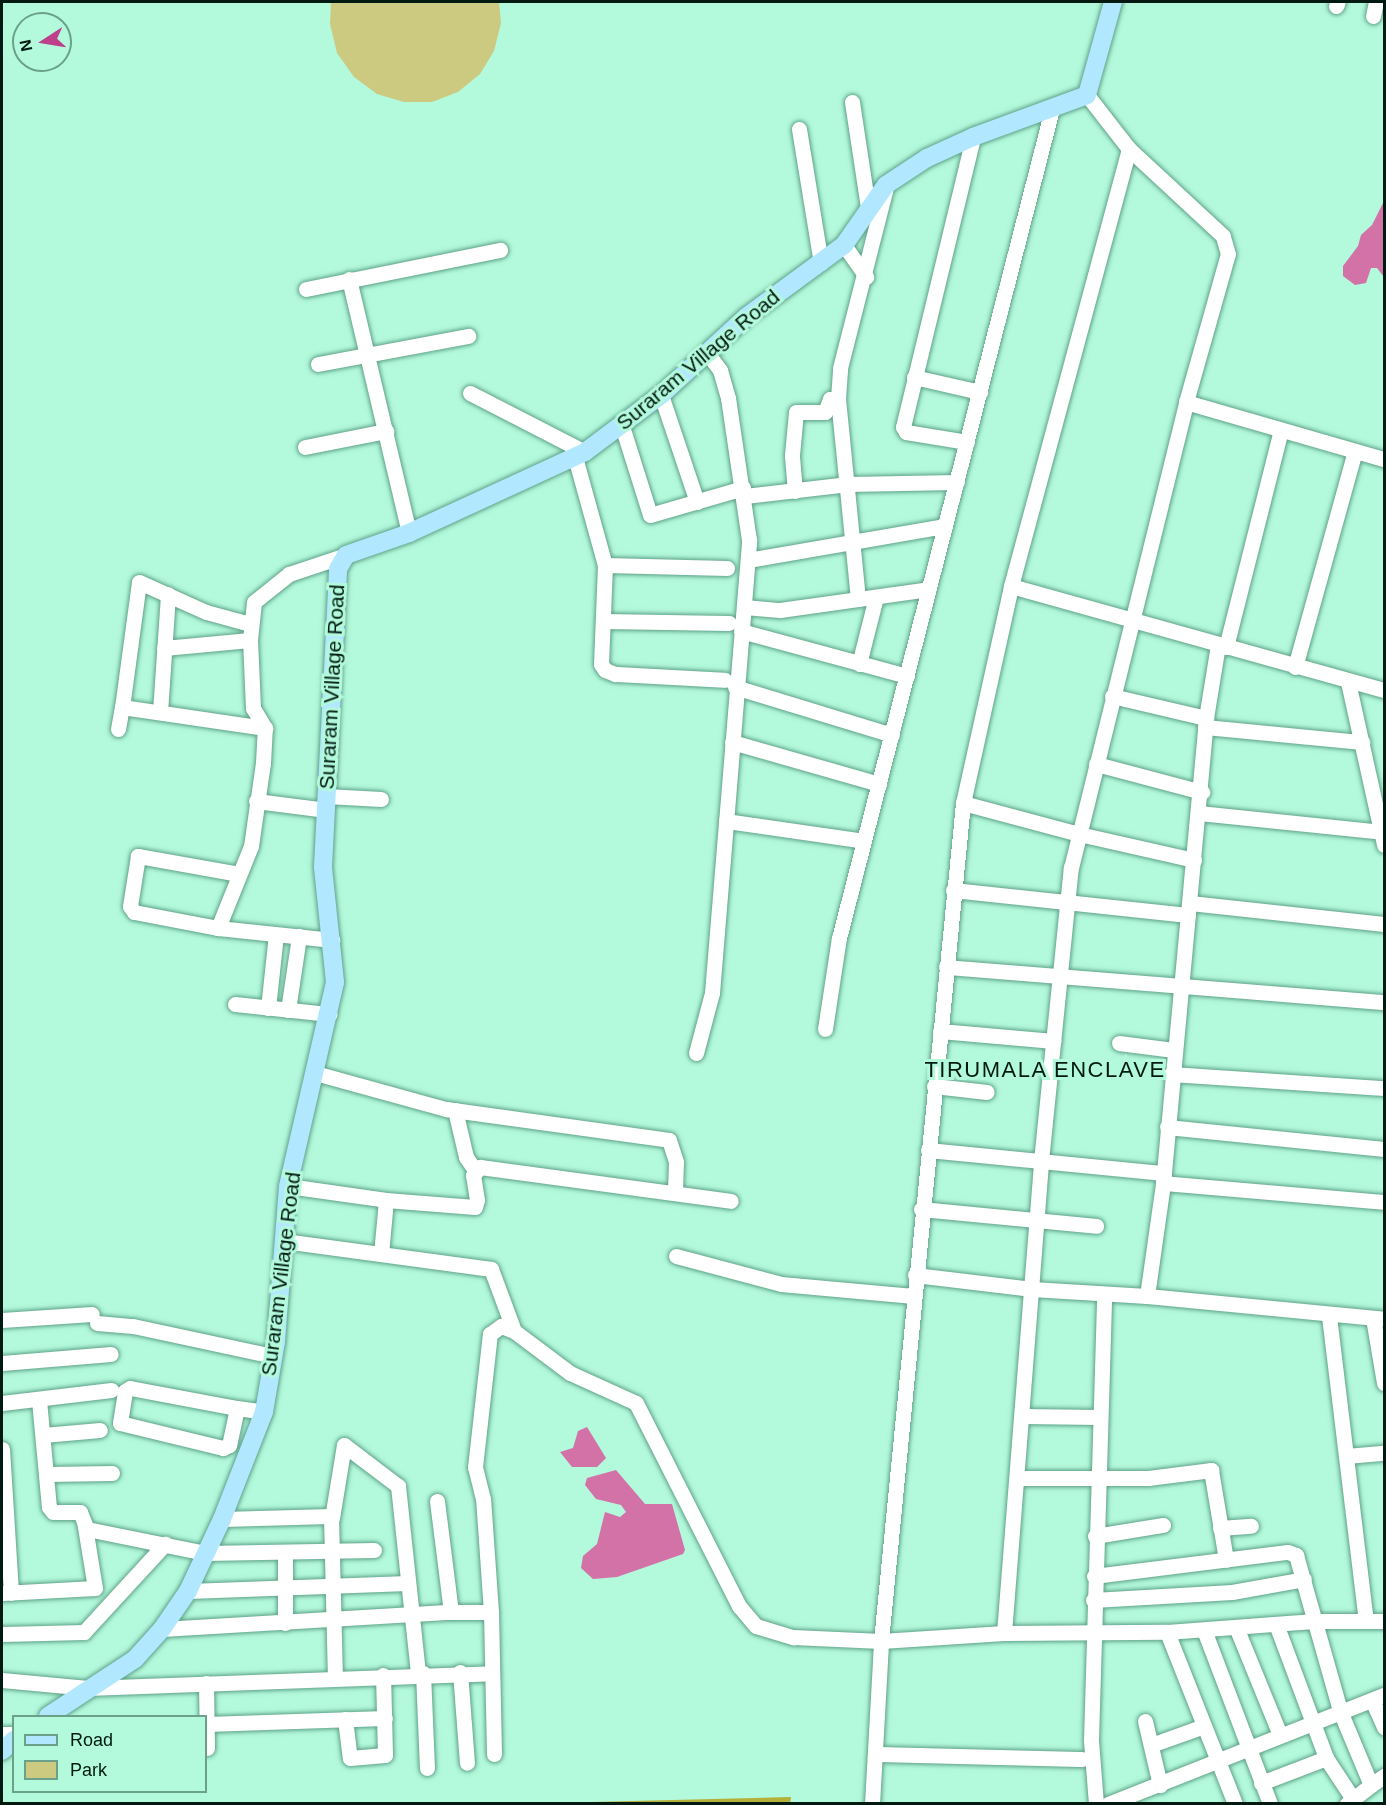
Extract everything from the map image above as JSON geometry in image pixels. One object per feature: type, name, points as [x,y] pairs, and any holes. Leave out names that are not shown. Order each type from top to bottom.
[{"type":"main road","points":[[1087,95],[1113,2]]},
{"type":"main road","name":"Suraram Village Road","points":[[49,1715],[135,1659],[162,1629],[188,1591],[222,1519],[264,1412],[273,1356],[288,1186],[335,982],[332,940],[323,900],[338,569],[346,555],[409,533],[580,454],[661,395],[746,317],[844,245],[869,213],[886,185],[927,158],[973,137],[1087,95]]},
{"type":"street","points":[[1004,1633],[1041,1161],[1068,904],[1079,834],[1186,402],[1228,254],[1227,244],[1129,149],[1087,95]]},
{"type":"street","points":[[852,102],[869,213]]},
{"type":"street","points":[[825,1029],[838,938],[1052,109]]},
{"type":"street","points":[[799,129],[821,263]]},
{"type":"street","points":[[967,442],[904,430],[914,377],[973,137]]},
{"type":"street","points":[[872,1803],[881,1641],[921,1209],[963,803],[1011,586],[1129,149]]},
{"type":"street","points":[[858,599],[838,399],[840,368],[866,277],[886,185]]},
{"type":"street","points":[[844,245],[866,277]]},
{"type":"street","points":[[306,288],[500,250]]},
{"type":"street","points":[[350,279],[409,533]]},
{"type":"street","points":[[318,364],[468,336]]},
{"type":"street","points":[[696,1053],[712,993],[732,742],[730,683],[735,627],[744,607],[748,560],[744,492],[728,399],[720,370],[707,353]]},
{"type":"street","points":[[914,377],[980,392]]},
{"type":"street","points":[[470,393],[580,454],[605,565],[601,664],[605,670],[615,674],[730,683],[892,735]]},
{"type":"street","points":[[661,395],[697,502]]},
{"type":"street","points":[[795,490],[792,455],[796,412],[825,412],[830,399],[838,399]]},
{"type":"street","points":[[1186,402],[1384,459]]},
{"type":"street","points":[[621,426],[650,515],[744,492],[795,490],[848,484],[957,482]]},
{"type":"street","points":[[1147,1296],[1163,1178],[1171,1074],[1202,792],[1205,723],[1222,646],[1281,430]]},
{"type":"street","points":[[305,447],[386,431]]},
{"type":"street","points":[[1295,667],[1355,451]]},
{"type":"street","points":[[748,560],[945,526]]},
{"type":"street","points":[[218,928],[250,846],[265,728],[253,708],[250,624],[254,602],[289,574],[346,555]]},
{"type":"street","points":[[605,565],[727,567]]},
{"type":"street","points":[[117,729],[139,582],[206,612],[250,624]]},
{"type":"street","points":[[1011,586],[1348,682],[1384,690]]},
{"type":"street","points":[[744,607],[780,610],[929,589]]},
{"type":"street","points":[[160,712],[168,594]]},
{"type":"street","points":[[859,664],[876,597]]},
{"type":"street","points":[[603,621],[735,627],[907,676]]},
{"type":"street","points":[[164,648],[250,640]]},
{"type":"street","points":[[1199,813],[1383,838],[1348,682]]},
{"type":"street","points":[[1112,696],[1205,723],[1362,742]]},
{"type":"street","points":[[122,706],[265,728]]},
{"type":"street","points":[[732,742],[879,784]]},
{"type":"street","points":[[1096,764],[1202,792]]},
{"type":"street","points":[[256,801],[326,803],[381,799]]},
{"type":"street","points":[[963,803],[1079,834],[1194,860]]},
{"type":"street","points":[[726,821],[864,841]]},
{"type":"street","points":[[240,874],[141,855],[136,859],[131,910],[218,928],[332,940]]},
{"type":"street","points":[[953,890],[1068,904],[1189,909],[1384,924]]},
{"type":"street","points":[[268,1008],[276,934]]},
{"type":"street","points":[[288,1010],[299,936]]},
{"type":"street","points":[[946,967],[1180,988],[1384,1002]]},
{"type":"street","points":[[235,1004],[329,1014]]},
{"type":"street","points":[[940,1031],[1054,1041]]},
{"type":"street","points":[[1119,1043],[1174,1050]]},
{"type":"street","points":[[315,1073],[455,1110],[669,1140],[676,1162],[675,1193]]},
{"type":"street","points":[[1171,1074],[1384,1088]]},
{"type":"street","points":[[934,1086],[987,1092]]},
{"type":"street","points":[[288,1186],[386,1200],[475,1207],[474,1169],[466,1158],[455,1110]]},
{"type":"street","points":[[1167,1127],[1384,1149]]},
{"type":"street","points":[[928,1150],[1041,1161],[1163,1178],[1384,1202]]},
{"type":"street","points":[[474,1169],[480,1167],[731,1201]]},
{"type":"street","points":[[381,1254],[386,1200]]},
{"type":"street","points":[[921,1209],[1096,1226]]},
{"type":"street","points":[[284,1241],[491,1269],[514,1331]]},
{"type":"street","points":[[676,1256],[781,1284],[913,1296]]},
{"type":"street","points":[[915,1275],[1032,1289],[1147,1296],[1329,1316],[1379,1319],[1384,1383]]},
{"type":"street","points":[[1096,1803],[1091,1740],[1093,1600],[1104,1295]]},
{"type":"street","points":[[1329,1316],[1366,1621]]},
{"type":"street","points":[[2,1320],[94,1318],[273,1356]]},
{"type":"street","points":[[494,1754],[490,1612],[483,1499],[475,1467],[490,1334],[501,1326],[514,1331],[570,1373],[636,1403],[739,1606],[756,1626],[793,1637],[881,1641],[1004,1633],[1167,1632],[1314,1621],[1384,1621]]},
{"type":"street","points":[[2,1363],[111,1354]]},
{"type":"street","points":[[237,1408],[228,1448],[119,1421],[125,1391],[130,1388],[264,1412]]},
{"type":"street","points":[[2,1403],[111,1390]]},
{"type":"street","points":[[2,1449],[7,1593],[95,1588],[85,1527],[80,1512],[50,1510],[39,1400]]},
{"type":"street","points":[[1022,1416],[1099,1417]]},
{"type":"street","points":[[43,1435],[100,1430]]},
{"type":"street","points":[[336,1677],[332,1518],[344,1445],[398,1486],[412,1617],[421,1673],[427,1768]]},
{"type":"street","points":[[1346,1456],[1384,1453]]},
{"type":"street","points":[[1017,1478],[1148,1478],[1211,1470],[1226,1560]]},
{"type":"street","points":[[47,1474],[112,1473]]},
{"type":"street","points":[[437,1501],[451,1612]]},
{"type":"street","points":[[222,1519],[332,1518]]},
{"type":"street","points":[[1095,1536],[1163,1525]]},
{"type":"street","points":[[1220,1528],[1251,1526]]},
{"type":"street","points":[[85,1527],[205,1553],[333,1553],[374,1550]]},
{"type":"street","points":[[2,1634],[84,1632],[165,1544]]},
{"type":"street","points":[[285,1553],[285,1623]]},
{"type":"street","points":[[1094,1576],[1293,1553],[1299,1560],[1340,1711],[1371,1785]]},
{"type":"street","points":[[1093,1600],[1232,1592],[1304,1579]]},
{"type":"street","points":[[188,1591],[408,1583]]},
{"type":"street","points":[[162,1629],[412,1617],[451,1612],[490,1612]]},
{"type":"street","points":[[1276,1624],[1326,1758],[1350,1801],[1384,1776]]},
{"type":"street","points":[[1236,1627],[1280,1736]]},
{"type":"street","points":[[1204,1630],[1270,1803]]},
{"type":"street","points":[[1167,1632],[1235,1803]]},
{"type":"street","points":[[459,1672],[467,1763]]},
{"type":"street","points":[[2,1680],[88,1688],[421,1673],[492,1673]]},
{"type":"street","points":[[345,1719],[346,1751],[355,1760],[385,1755],[382,1675]]},
{"type":"street","points":[[206,1683],[206,1715]]},
{"type":"street","points":[[1108,1803],[1160,1785],[1340,1711],[1378,1698],[1384,1727]]},
{"type":"street","points":[[207,1724],[385,1718]]},
{"type":"street","points":[[1145,1720],[1160,1785]]},
{"type":"street","points":[[1151,1745],[1204,1726]]},
{"type":"street","points":[[875,1754],[1082,1759]]},
{"type":"street","points":[[1261,1783],[1326,1758]]},
{"type":"green space","points":[[331,2],[499,2],[501,23],[494,51],[480,74],[458,92],[432,102],[404,102],[377,94],[354,77],[337,53],[330,24]]},
{"type":"shaded area","points":[[1384,201],[1384,277],[1377,268],[1371,268],[1366,283],[1355,285],[1343,276],[1343,266],[1358,246],[1361,235],[1372,225]]},
{"type":"shaded area","points":[[587,1427],[606,1458],[597,1467],[572,1467],[560,1452],[573,1448],[578,1431]]},
{"type":"shaded area","points":[[616,1470],[645,1504],[672,1504],[685,1550],[683,1554],[617,1577],[593,1579],[581,1568],[583,1556],[597,1544],[605,1512],[620,1517],[626,1512],[621,1505],[596,1499],[585,1485],[587,1478]]},
{"type":"shaded area","points":[[791,1797],[790,1804],[550,1803]]},
{"type":"district","name":"TIRUMALA ENCLAVE","points":[[1045,1070]]}]
